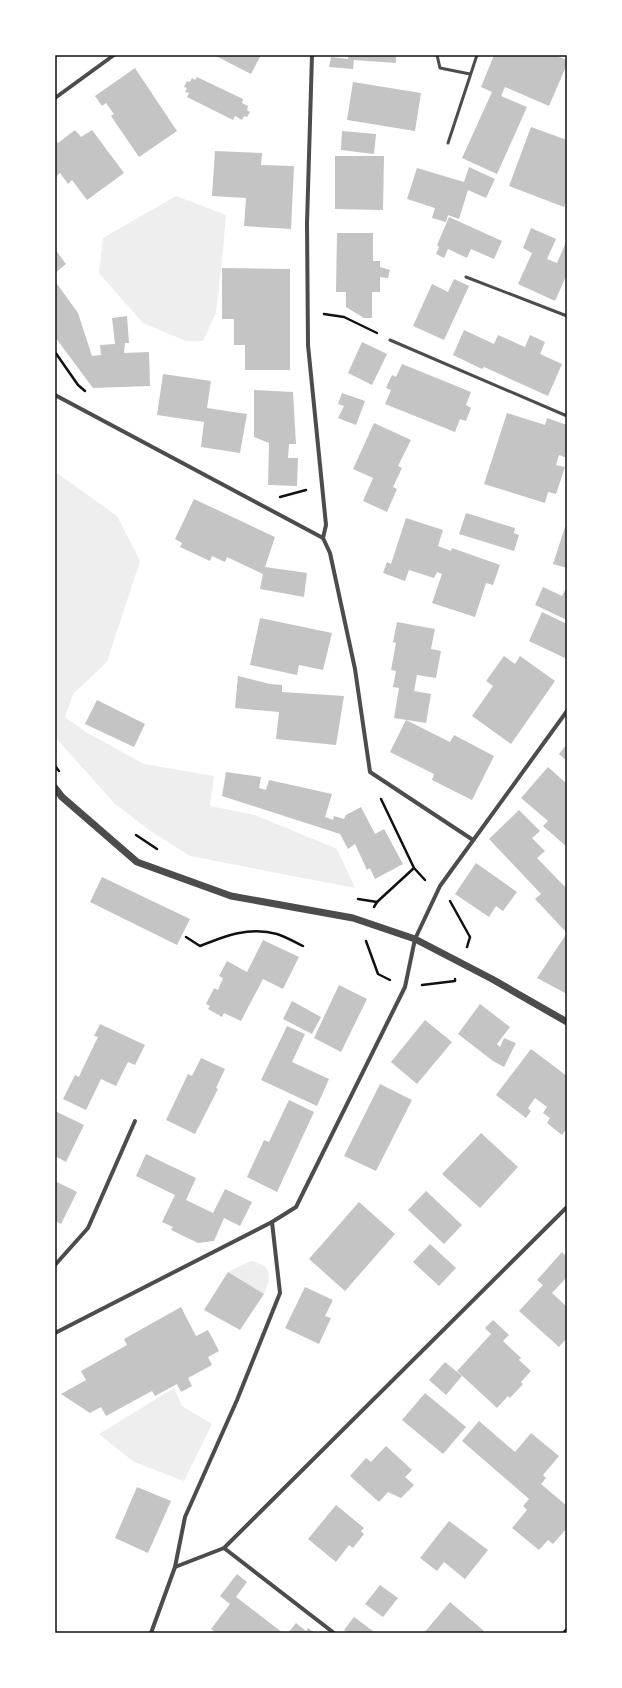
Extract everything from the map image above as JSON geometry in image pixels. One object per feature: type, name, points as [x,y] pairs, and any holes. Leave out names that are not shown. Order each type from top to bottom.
[{"type":"street","points":[[55,98],[114,55]]},
{"type":"street","points":[[312,55],[307,223],[308,345],[326,525],[324,538],[330,553],[355,669],[370,772],[473,840]]},
{"type":"street","points":[[55,396],[324,538]]},
{"type":"street","points":[[55,1333],[272,1222],[296,1207],[405,987],[416,939],[440,886],[567,711]]},
{"type":"street","points":[[55,788],[62,797],[137,862],[231,896],[353,918],[416,939],[492,979],[567,1022]]},
{"type":"street","points":[[55,1265],[88,1228],[135,1121]]},
{"type":"street","points":[[175,1567],[224,1548],[567,1207]]},
{"type":"street","points":[[151,1633],[175,1567],[185,1517],[237,1400],[280,1293],[272,1222]]},
{"type":"street","points":[[224,1548],[334,1633]]},
{"type":"lane","points":[[437,55],[440,68],[470,74]]},
{"type":"lane","points":[[448,143],[477,55]]},
{"type":"lane","points":[[466,277],[567,316]]},
{"type":"lane","points":[[390,340],[567,416]]},
{"type":"path","points":[[327,315],[344,317],[390,340]]},
{"type":"path","points":[[55,352],[78,385],[88,393]]},
{"type":"path","points":[[277,498],[307,489]]},
{"type":"path","points":[[370,772],[388,817],[414,868],[377,902],[365,922],[365,935],[378,974],[405,987]]},
{"type":"path","points":[[186,937],[200,946],[234,933],[261,930],[278,934],[303,946]]},
{"type":"path","points":[[563,1633],[567,1628]]},
{"type":"shaded area","points":[[176,196],[226,215],[216,313],[203,341],[186,341],[143,323],[99,273],[103,238]]},
{"type":"shaded area","points":[[55,469],[57,473],[117,516],[140,561],[107,662],[73,694],[65,717],[86,732],[144,764],[214,776],[210,806],[255,815],[337,849],[355,888],[190,856],[149,830],[115,804],[55,737]]},
{"type":"shaded area","points":[[251,1261],[263,1265],[268,1272],[269,1277],[267,1288],[264,1294],[228,1272]]},
{"type":"shaded area","points":[[174,1388],[182,1406],[212,1424],[184,1481],[134,1462],[99,1434]]},
{"type":"building","points":[[214,55],[261,55],[251,74]]},
{"type":"building","points":[[348,55],[396,55],[396,63],[354,60],[353,69],[329,67],[331,57],[348,59]]},
{"type":"building","points":[[494,55],[555,55],[567,60],[567,64],[549,106],[505,87],[501,96],[527,107],[497,174],[462,158],[492,92],[481,87]]},
{"type":"building","points":[[135,68],[177,131],[139,157],[111,116],[114,114],[106,103],[102,106],[95,96]]},
{"type":"building","points":[[197,77],[243,99],[242,103],[248,106],[247,110],[250,112],[247,117],[244,116],[242,120],[235,116],[233,120],[187,97],[189,93],[185,92],[187,88],[184,87],[187,81],[190,82],[192,78],[195,80]]},
{"type":"building","points":[[353,82],[421,93],[415,131],[347,120]]},
{"type":"building","points":[[531,127],[567,140],[567,199],[564,207],[509,186]]},
{"type":"building","points":[[75,130],[81,137],[92,130],[124,173],[87,200],[72,180],[68,184],[60,173],[55,177],[55,139],[58,143]]},
{"type":"building","points":[[342,131],[376,134],[374,154],[341,150]]},
{"type":"building","points":[[215,151],[262,153],[261,165],[294,166],[291,229],[244,226],[246,198],[212,196]]},
{"type":"building","points":[[335,156],[384,156],[383,210],[335,209]]},
{"type":"building","points":[[469,167],[495,179],[486,198],[468,190],[459,219],[448,215],[446,222],[432,218],[435,208],[407,199],[417,168],[464,182]]},
{"type":"building","points":[[449,217],[502,241],[494,259],[471,249],[467,258],[448,249],[444,258],[436,254],[439,247],[437,245]]},
{"type":"building","points":[[531,228],[556,239],[547,259],[557,263],[567,240],[567,274],[555,301],[518,284],[532,253],[523,248]]},
{"type":"building","points":[[337,233],[373,233],[373,261],[380,261],[380,267],[390,270],[388,278],[380,277],[380,292],[372,292],[372,318],[364,318],[346,307],[346,292],[336,292]]},
{"type":"building","points":[[55,249],[66,264],[55,273]]},
{"type":"building","points":[[222,268],[290,269],[290,370],[245,370],[245,345],[234,345],[234,319],[222,319]]},
{"type":"building","points":[[454,279],[469,286],[444,340],[413,326],[432,284],[448,292]]},
{"type":"building","points":[[55,281],[78,313],[92,356],[101,355],[100,345],[115,344],[112,318],[127,316],[129,343],[125,343],[124,353],[149,352],[150,386],[93,388],[55,337]]},
{"type":"building","points":[[464,330],[494,344],[498,335],[525,347],[530,335],[545,342],[540,354],[562,364],[548,396],[484,367],[482,369],[453,355]]},
{"type":"building","points":[[362,342],[387,354],[372,385],[348,373]]},
{"type":"building","points":[[402,364],[471,392],[466,405],[471,408],[466,421],[460,419],[455,432],[385,404],[391,390],[386,388],[392,375],[396,377]]},
{"type":"building","points":[[163,374],[211,381],[207,408],[247,414],[240,453],[201,447],[204,422],[157,415]]},
{"type":"building","points":[[254,390],[293,392],[296,444],[289,444],[288,458],[298,458],[297,486],[268,485],[269,443],[254,437]]},
{"type":"building","points":[[342,393],[365,401],[356,425],[338,418],[344,406],[338,404]]},
{"type":"building","points":[[507,413],[545,425],[547,418],[567,425],[567,458],[559,455],[556,465],[565,467],[556,494],[548,492],[545,503],[484,484]]},
{"type":"building","points":[[374,423],[411,440],[398,466],[402,468],[393,487],[397,489],[387,512],[363,501],[373,478],[353,469]]},
{"type":"building","points":[[194,499],[275,537],[265,567],[307,573],[304,597],[260,589],[263,574],[227,557],[225,562],[212,556],[210,561],[180,547],[182,543],[175,539]]},
{"type":"building","points":[[466,513],[515,528],[514,533],[519,535],[514,551],[459,534]]},
{"type":"building","points":[[406,518],[443,530],[438,546],[451,551],[452,548],[500,565],[493,585],[486,583],[475,617],[432,603],[442,574],[437,572],[434,578],[409,570],[405,581],[383,573],[387,562],[391,564]]},
{"type":"building","points":[[565,527],[567,528],[567,568],[553,564]]},
{"type":"building","points":[[567,586],[567,620],[535,605],[543,587],[562,596]]},
{"type":"building","points":[[542,612],[567,624],[567,659],[529,641]]},
{"type":"building","points":[[260,618],[332,633],[323,670],[299,665],[297,675],[250,665]]},
{"type":"building","points":[[397,622],[435,629],[431,649],[441,651],[436,678],[417,675],[414,691],[431,694],[426,723],[394,718],[399,688],[393,687],[396,671],[391,670],[396,643],[393,642]]},
{"type":"building","points":[[504,656],[515,664],[520,656],[555,681],[511,744],[472,716],[493,686],[486,681]]},
{"type":"building","points":[[238,676],[270,684],[282,685],[282,692],[344,696],[336,745],[276,739],[279,712],[235,708]]},
{"type":"building","points":[[97,700],[145,724],[134,747],[85,724]]},
{"type":"building","points":[[406,720],[450,742],[454,735],[494,756],[472,800],[432,780],[434,774],[390,752]]},
{"type":"building","points":[[567,744],[567,761],[559,754]]},
{"type":"building","points":[[548,767],[567,784],[567,847],[543,826],[548,821],[521,798]]},
{"type":"building","points":[[226,772],[261,777],[259,788],[266,790],[269,780],[332,794],[325,817],[333,820],[334,816],[344,819],[346,815],[361,807],[375,834],[384,829],[403,864],[375,879],[370,868],[367,870],[355,844],[348,849],[340,834],[222,796]]},
{"type":"building","points":[[519,810],[540,831],[532,838],[545,851],[537,858],[567,889],[567,933],[535,899],[541,894],[489,839]]},
{"type":"building","points":[[476,863],[517,892],[503,911],[496,906],[489,917],[455,894]]},
{"type":"building","points":[[102,877],[190,919],[177,945],[90,902]]},
{"type":"building","points":[[567,933],[567,994],[537,978]]},
{"type":"building","points":[[263,940],[299,957],[283,989],[263,979],[241,1021],[224,1013],[222,1017],[208,1009],[210,1006],[206,1004],[214,988],[218,990],[223,978],[219,976],[227,961],[247,972]]},
{"type":"building","points":[[339,985],[367,999],[341,1052],[314,1038]]},
{"type":"building","points":[[292,1001],[321,1017],[312,1034],[283,1019]]},
{"type":"building","points":[[480,1004],[510,1027],[497,1044],[500,1047],[504,1038],[516,1043],[504,1067],[493,1061],[458,1034]]},
{"type":"building","points":[[425,1020],[452,1042],[417,1084],[391,1062]]},
{"type":"building","points":[[100,1024],[145,1045],[135,1065],[128,1062],[116,1086],[101,1079],[86,1110],[63,1099],[75,1075],[79,1077],[98,1037],[94,1036]]},
{"type":"building","points":[[287,1026],[305,1034],[292,1062],[329,1079],[317,1106],[261,1080]]},
{"type":"building","points":[[531,1049],[567,1076],[567,1128],[562,1135],[547,1123],[550,1118],[543,1113],[547,1107],[535,1098],[528,1108],[531,1111],[526,1118],[496,1095]]},
{"type":"building","points":[[201,1058],[225,1069],[216,1088],[218,1089],[195,1134],[166,1120],[188,1074],[192,1076]]},
{"type":"building","points":[[380,1084],[412,1100],[376,1171],[344,1156]]},
{"type":"building","points":[[289,1100],[314,1112],[277,1192],[247,1177],[264,1140],[269,1142]]},
{"type":"building","points":[[55,1111],[84,1125],[66,1162],[55,1156]]},
{"type":"building","points":[[481,1133],[518,1167],[480,1208],[442,1174]]},
{"type":"building","points":[[146,1154],[196,1178],[186,1200],[213,1213],[225,1189],[252,1202],[240,1226],[224,1218],[214,1241],[198,1243],[171,1230],[173,1227],[162,1222],[175,1195],[136,1176]]},
{"type":"building","points":[[55,1181],[77,1192],[61,1224],[55,1221]]},
{"type":"building","points":[[426,1191],[462,1225],[444,1244],[408,1210]]},
{"type":"building","points":[[359,1202],[395,1234],[345,1291],[309,1259]]},
{"type":"building","points":[[430,1244],[456,1268],[439,1286],[413,1262]]},
{"type":"building","points":[[562,1252],[567,1257],[567,1277],[552,1293],[567,1307],[567,1338],[559,1347],[519,1311],[543,1285],[537,1280]]},
{"type":"building","points":[[228,1272],[264,1294],[240,1330],[204,1310]]},
{"type":"building","points":[[305,1287],[333,1300],[325,1316],[331,1318],[319,1344],[285,1328]]},
{"type":"building","points":[[181,1307],[196,1336],[208,1330],[219,1351],[208,1357],[212,1365],[188,1378],[192,1386],[181,1392],[177,1384],[155,1396],[152,1391],[106,1416],[101,1407],[90,1413],[61,1394],[86,1380],[81,1371],[127,1345],[124,1339]]},
{"type":"building","points":[[493,1320],[509,1335],[503,1341],[521,1358],[519,1360],[531,1371],[521,1382],[523,1384],[510,1398],[508,1396],[497,1408],[457,1371],[491,1334],[485,1328]]},
{"type":"building","points":[[445,1362],[462,1376],[446,1395],[429,1380]]},
{"type":"building","points":[[425,1393],[466,1427],[443,1454],[402,1420]]},
{"type":"building","points":[[479,1421],[515,1452],[531,1433],[559,1456],[543,1475],[546,1478],[541,1484],[567,1506],[567,1528],[553,1544],[548,1540],[539,1550],[512,1528],[527,1510],[523,1506],[529,1499],[462,1441]]},
{"type":"building","points":[[386,1446],[412,1470],[405,1477],[414,1485],[401,1498],[388,1492],[379,1502],[350,1476],[366,1458],[371,1462]]},
{"type":"building","points":[[137,1487],[171,1501],[148,1553],[115,1538]]},
{"type":"building","points":[[336,1505],[364,1528],[361,1531],[364,1534],[353,1548],[349,1545],[336,1562],[308,1539]]},
{"type":"building","points":[[449,1521],[488,1550],[465,1579],[444,1562],[437,1571],[420,1558]]},
{"type":"building","points":[[237,1574],[247,1582],[236,1597],[283,1633],[217,1633],[211,1629],[230,1604],[220,1596]]},
{"type":"building","points":[[380,1585],[398,1598],[383,1617],[365,1604]]},
{"type":"building","points":[[450,1602],[484,1631],[482,1633],[424,1633]]},
{"type":"building","points":[[354,1617],[373,1631],[371,1633],[348,1633],[344,1630]]},
{"type":"building","points":[[296,1623],[306,1631],[308,1628],[315,1633],[288,1633]]}]
